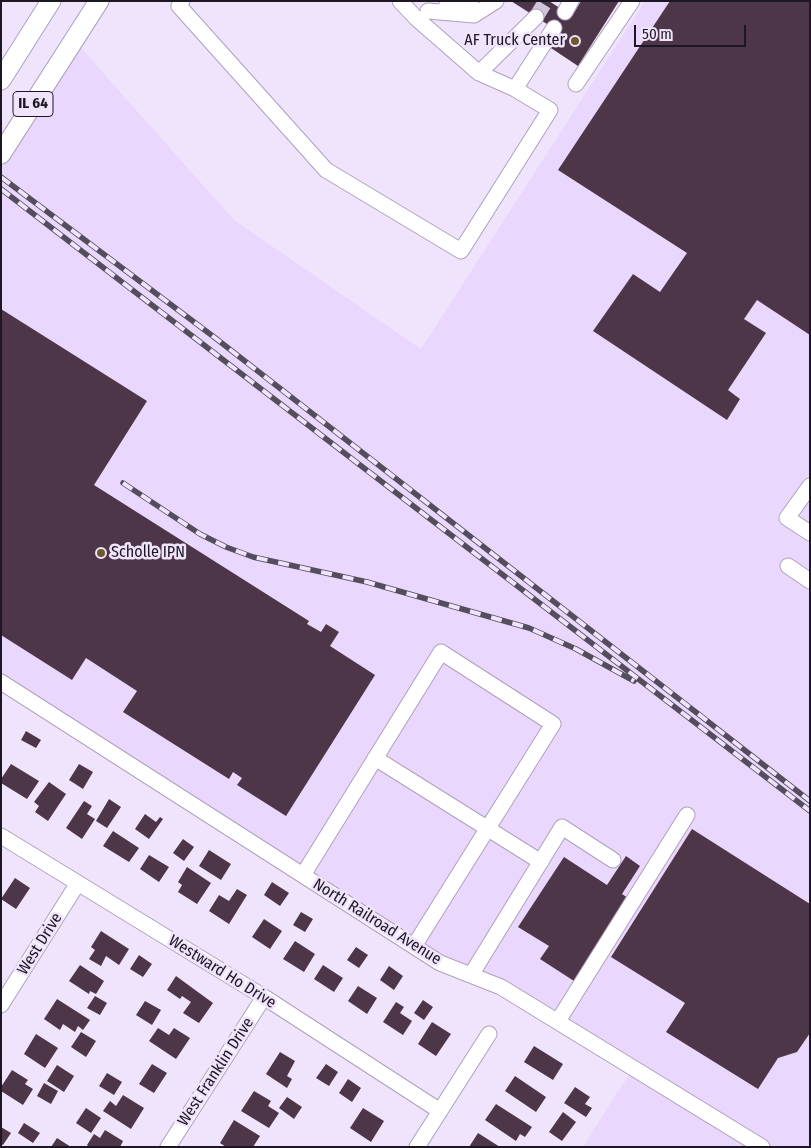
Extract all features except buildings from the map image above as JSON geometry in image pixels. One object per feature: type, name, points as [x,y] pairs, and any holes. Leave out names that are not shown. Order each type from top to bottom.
[{"type":"main road","name":"IL 64","points":[[1,154],[99,1]]},
{"type":"main road","name":"IL 64","points":[[1,80],[49,4]]},
{"type":"street","points":[[182,1],[179,6],[326,170],[461,251],[550,110],[515,89],[479,73],[427,5]]},
{"type":"street","points":[[400,1],[474,15],[496,1]]},
{"type":"street","points":[[427,5],[446,1]]},
{"type":"street","points":[[427,5],[471,1]]},
{"type":"street","points":[[576,84],[632,1]]},
{"type":"street","points":[[479,73],[536,17]]},
{"type":"street","points":[[515,89],[554,28]]},
{"type":"street","points":[[810,486],[787,518],[810,533]]},
{"type":"street","points":[[788,566],[810,581]]},
{"type":"street","points":[[303,875],[441,652],[553,724],[414,946]]},
{"type":"street","name":"North Railroad Avenue","points":[[1,682],[440,963],[501,987],[762,1147]]},
{"type":"street","points":[[375,758],[541,862]]},
{"type":"street","points":[[558,1021],[687,816]]},
{"type":"street","points":[[470,975],[562,827],[613,860]]},
{"type":"street","name":"Westward Ho Drive","points":[[1,836],[264,997],[440,1111]]},
{"type":"street","name":"West Drive","points":[[1,1005],[78,884]]},
{"type":"street","name":"West Franklin Drive","points":[[168,1147],[264,997]]},
{"type":"street","points":[[417,1147],[489,1034]]},
{"type":"shaded area","points":[[645,1],[810,1],[810,1147],[583,1147],[634,1069],[501,987],[440,963],[1,682],[1,154],[74,40],[234,220],[421,349]]},
{"type":"tunnel","points":[[536,17],[546,1]]},
{"type":"railway","points":[[1,177],[214,337],[810,801]]},
{"type":"railway","points":[[1,189],[810,811]]},
{"type":"railway","points":[[123,483],[200,534],[226,547],[253,557],[367,582],[529,628],[576,649],[634,681]]},
{"type":"place","name":"AF Truck Center","points":[[575,41]]},
{"type":"place","name":"Scholle IPN","points":[[101,553]]}]
